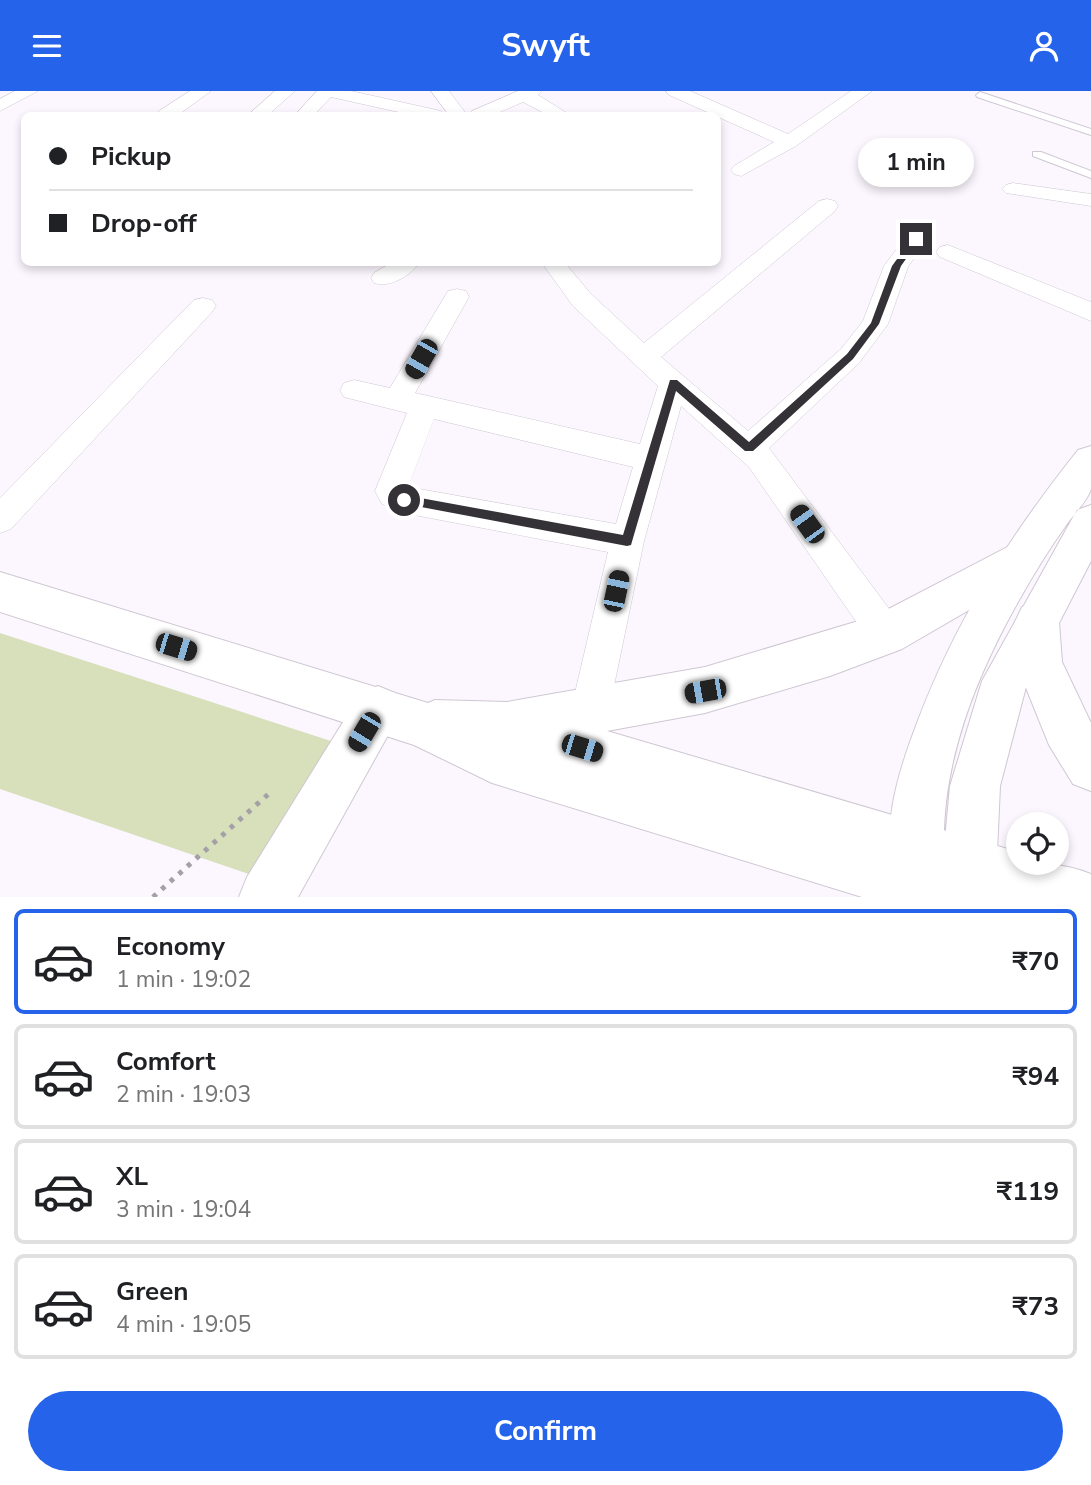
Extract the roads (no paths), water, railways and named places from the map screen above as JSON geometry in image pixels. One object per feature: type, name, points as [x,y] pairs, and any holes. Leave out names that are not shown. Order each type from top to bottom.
[{"type":"main road","points":[[940,882],[975,786],[1005,681],[1037,622],[1073,526],[1091,461]]},
{"type":"main road","points":[[400,717],[504,725],[705,691],[830,655],[886,634],[1073,526]]},
{"type":"main road","points":[[940,882],[923,774],[954,681],[991,605],[1021,558]]},
{"type":"main road","points":[[0,593],[400,717],[492,758],[812,854],[940,882],[1079,897]]},
{"type":"main road","points":[[1037,622],[1039,663],[1066,728],[1091,766]]},
{"type":"main road","points":[[275,895],[400,717]]},
{"type":"main road","points":[[504,725],[940,882]]},
{"type":"street","points":[[0,106],[29,91]]},
{"type":"street","points":[[170,112],[202,91]]},
{"type":"street","points":[[261,112],[286,91]]},
{"type":"street","points":[[307,112],[327,91],[420,112]]},
{"type":"street","points":[[440,91],[456,112]]},
{"type":"street","points":[[675,91],[789,142]]},
{"type":"street","points":[[825,91],[856,95]]},
{"type":"street","points":[[486,112],[529,93],[557,112]]},
{"type":"street","points":[[741,170],[789,142],[856,95]]},
{"type":"street","points":[[369,112],[380,103]]},
{"type":"street","points":[[1013,189],[1091,199]]},
{"type":"street","points":[[643,358],[827,207]]},
{"type":"street","points":[[749,448],[850,356],[875,324],[897,266],[916,239]]},
{"type":"street","points":[[948,252],[1091,312]]},
{"type":"street","points":[[383,278],[402,266]]},
{"type":"street","points":[[555,266],[582,300],[643,358],[760,458],[886,634]]},
{"type":"street","points":[[457,297],[410,403],[391,491],[393,495],[404,500],[627,541]]},
{"type":"street","points":[[0,519],[203,306]]},
{"type":"street","points":[[590,710],[627,541],[673,383]]},
{"type":"street","points":[[354,390],[652,459]]},
{"type":"lane","points":[[980,95],[1091,132]]},
{"type":"lane","points":[[1037,155],[1091,175]]}]
